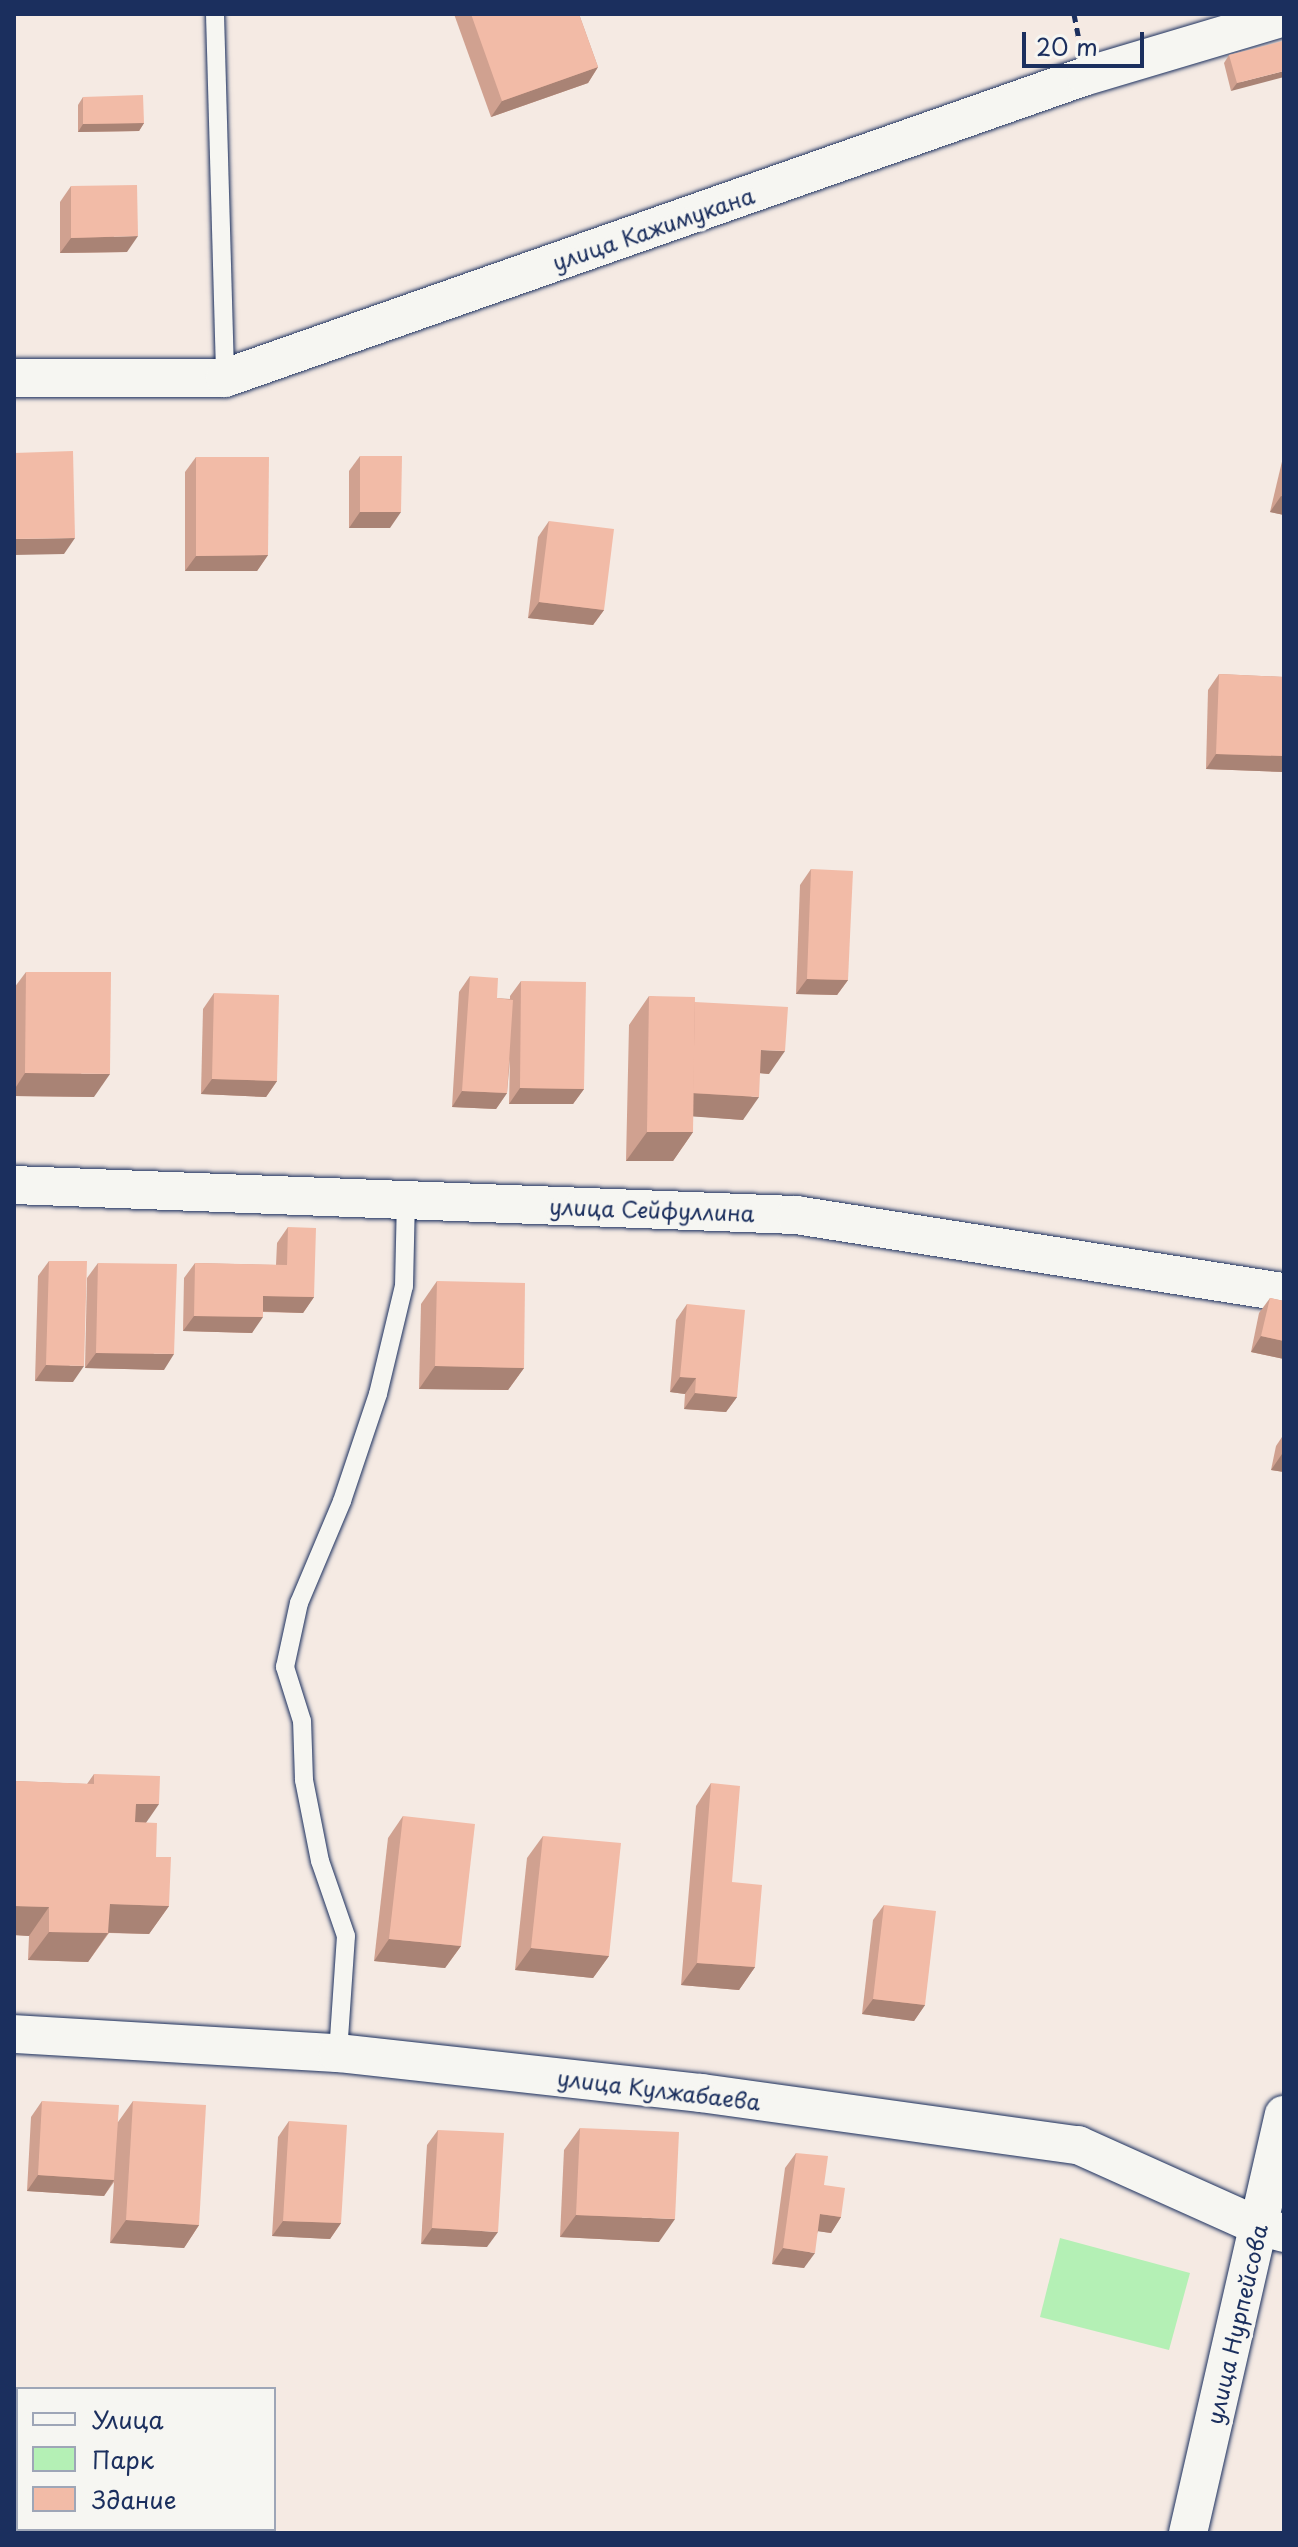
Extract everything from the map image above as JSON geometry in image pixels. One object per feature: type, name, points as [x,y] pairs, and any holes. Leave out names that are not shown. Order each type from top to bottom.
[{"type":"street","name":"улица Кажимукана","points":[[14,378],[225,378],[1086,76],[1284,17]]},
{"type":"street","name":"улица Сейфуллина","points":[[14,1185],[796,1215],[1284,1292]]},
{"type":"street","name":"улица Кулжабаева","points":[[14,2034],[338,2053],[701,2093],[1078,2145],[1271,2229]]},
{"type":"street","name":"улица Нурпейсова","points":[[1188,2533],[1271,2229],[1284,2115]]},
{"type":"lane","points":[[215,14],[225,378]]},
{"type":"lane","points":[[338,2053],[346,1936],[320,1861],[304,1780],[302,1721],[285,1667],[299,1603],[342,1501],[378,1394],[404,1286],[406,1200]]},
{"type":"green space","points":[[1060,2238],[1190,2273],[1169,2350],[1040,2317]]},
{"type":"building","points":[[471,14],[579,14],[598,67],[502,101]]},
{"type":"building","points":[[1283,41],[1284,71],[1237,83],[1229,55]]},
{"type":"building","points":[[143,95],[144,123],[83,124],[83,97]]},
{"type":"building","points":[[137,185],[138,236],[71,238],[71,186]]},
{"type":"building","points":[[73,451],[75,538],[14,539],[14,453]]},
{"type":"building","points":[[360,456],[402,456],[401,512],[360,512]]},
{"type":"building","points":[[196,457],[269,457],[268,555],[196,556]]},
{"type":"building","points":[[549,521],[614,529],[604,610],[539,602]]},
{"type":"building","points":[[1219,674],[1284,677],[1284,756],[1216,754]]},
{"type":"building","points":[[811,869],[853,871],[848,980],[807,979]]},
{"type":"building","points":[[26,972],[111,972],[110,1074],[25,1073]]},
{"type":"building","points":[[470,976],[498,978],[497,998],[513,1000],[507,1093],[462,1091]]},
{"type":"building","points":[[521,981],[586,982],[584,1089],[520,1088]]},
{"type":"building","points":[[14,988],[16,988],[14,1046]]},
{"type":"building","points":[[214,993],[279,995],[277,1081],[212,1079]]},
{"type":"building","points":[[649,996],[695,997],[693,1132],[647,1132]]},
{"type":"building","points":[[695,1002],[788,1007],[785,1051],[761,1050],[759,1097],[693,1093]]},
{"type":"building","points":[[288,1227],[316,1228],[314,1297],[263,1296],[263,1317],[194,1316],[195,1263],[287,1265]]},
{"type":"building","points":[[49,1261],[87,1261],[84,1366],[46,1365]]},
{"type":"building","points":[[98,1263],[177,1264],[174,1354],[96,1353]]},
{"type":"building","points":[[437,1281],[525,1283],[524,1368],[435,1366]]},
{"type":"building","points":[[1270,1298],[1284,1301],[1284,1341],[1261,1336]]},
{"type":"building","points":[[687,1304],[745,1310],[737,1397],[695,1393],[696,1378],[680,1377]]},
{"type":"building","points":[[94,1774],[160,1776],[159,1804],[136,1804],[135,1822],[157,1823],[156,1857],[171,1857],[169,1906],[110,1904],[108,1933],[49,1932],[49,1907],[14,1906],[14,1781],[94,1784]]},
{"type":"building","points":[[711,1783],[740,1786],[732,1882],[762,1885],[755,1967],[697,1963]]},
{"type":"building","points":[[403,1816],[475,1824],[461,1946],[389,1939]]},
{"type":"building","points":[[543,1836],[621,1843],[609,1956],[531,1948]]},
{"type":"building","points":[[884,1905],[936,1911],[925,2005],[873,1999]]},
{"type":"building","points":[[42,2101],[119,2105],[114,2180],[38,2175]]},
{"type":"building","points":[[133,2101],[206,2105],[199,2225],[126,2220]]},
{"type":"building","points":[[289,2121],[347,2125],[341,2223],[283,2221]]},
{"type":"building","points":[[580,2128],[679,2132],[675,2219],[576,2215]]},
{"type":"building","points":[[438,2130],[504,2133],[498,2232],[432,2228]]},
{"type":"building","points":[[796,2153],[828,2156],[824,2185],[845,2188],[841,2217],[820,2214],[815,2253],[783,2248]]}]
